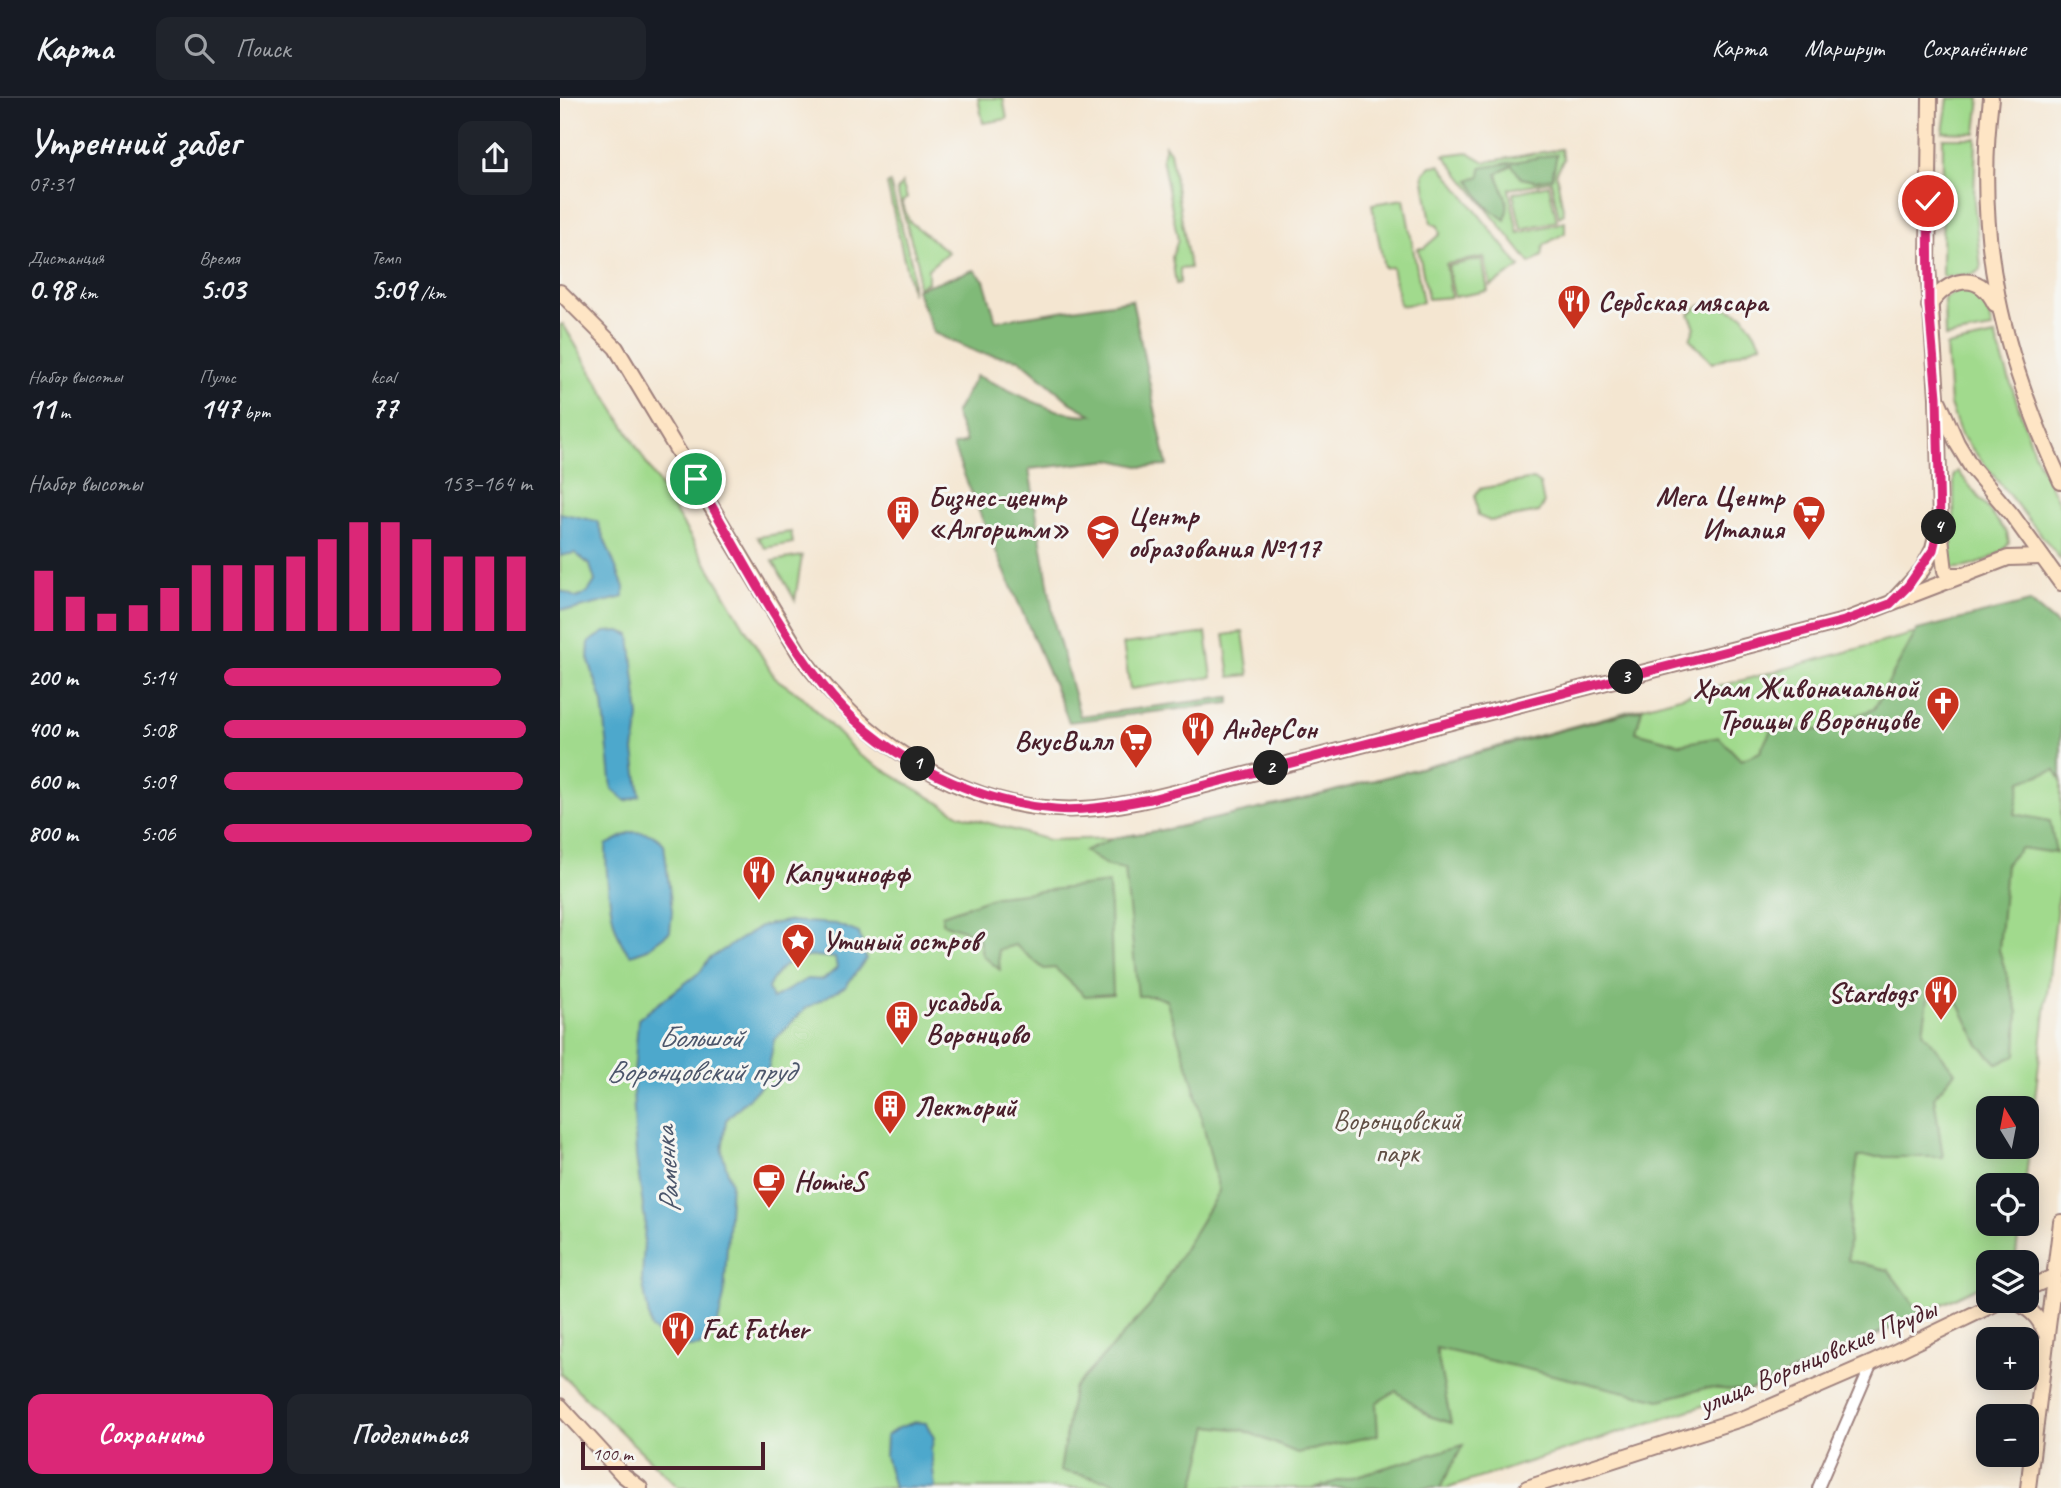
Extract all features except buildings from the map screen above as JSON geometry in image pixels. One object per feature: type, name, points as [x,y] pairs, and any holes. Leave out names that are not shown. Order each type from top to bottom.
[{"type":"street","points":[[1930,98],[1929,306],[1937,397],[1940,521],[1945,571],[1950,575],[1971,574]]},
{"type":"street","points":[[1991,98],[1986,203],[1992,276],[2000,314],[2031,416],[2061,482]]},
{"type":"street","points":[[1929,306],[1943,288],[1966,281],[1983,288],[2000,314]]},
{"type":"street","points":[[560,292],[617,348],[794,644],[823,686],[871,733],[898,752],[962,786],[1030,806],[1059,810],[1163,796],[1831,625],[2008,558],[2042,557]]},
{"type":"street","points":[[1937,397],[1956,443],[1972,468],[2061,583]]},
{"type":"street","points":[[1890,604],[1922,570],[1933,550],[1940,521]]},
{"type":"street","points":[[2028,1488],[2061,1222]]},
{"type":"street","points":[[2039,1283],[2053,1277]]},
{"type":"street","name":"улица Воронцовские Пруды","points":[[1527,1488],[1747,1417],[1872,1363],[1976,1313]]},
{"type":"street","points":[[2031,1313],[2039,1319],[2046,1333]]},
{"type":"street","points":[[1818,1488],[1872,1363]]},
{"type":"street","points":[[560,1406],[622,1475],[640,1488]]},
{"type":"green space","points":[[978,98],[1003,98],[1007,119],[983,123]]},
{"type":"green space","points":[[1948,98],[1980,98],[1976,133],[1943,132]]},
{"type":"green space","points":[[1943,138],[1976,138],[1974,201],[1981,269],[1974,274],[1943,277],[1942,274]]},
{"type":"green space","points":[[1165,145],[1170,152],[1190,268],[1180,269],[1180,283],[1176,284],[1172,257],[1178,240],[1162,158]]},
{"type":"green space","points":[[1561,149],[1564,159],[1556,173],[1564,214],[1559,217],[1551,181],[1509,189],[1518,233],[1565,222],[1565,233],[1544,245],[1542,256],[1530,263],[1444,155],[1468,152],[1485,162]]},
{"type":"green space","points":[[1557,154],[1552,178],[1535,181],[1521,178],[1512,165],[1497,174],[1507,202],[1505,220],[1486,206],[1469,180],[1480,176],[1481,168]]},
{"type":"green space","points":[[1440,165],[1520,267],[1491,286],[1484,257],[1446,264],[1451,297],[1428,299],[1418,248],[1424,248],[1440,234],[1438,226],[1431,223],[1423,174],[1431,166]]},
{"type":"green space","points":[[890,183],[912,265],[912,294],[887,184]]},
{"type":"green space","points":[[902,183],[907,198],[902,202],[909,221],[948,252],[928,269],[928,282],[917,287],[918,264],[897,191]]},
{"type":"green space","points":[[1549,185],[1557,221],[1521,229],[1513,193]]},
{"type":"green space","points":[[1404,199],[1423,302],[1400,306],[1392,267],[1384,268],[1372,204]]},
{"type":"green space","points":[[1482,259],[1488,291],[1454,297],[1448,266]]},
{"type":"green space","points":[[974,270],[984,280],[996,321],[1132,300],[1167,466],[1143,467],[1112,460],[1029,469],[1055,626],[1080,716],[1230,697],[1230,703],[1069,722],[953,446],[966,442],[955,414],[976,376],[1047,407],[1093,415],[1071,403],[1019,359],[979,353],[934,333],[916,289]]},
{"type":"green space","points":[[1962,287],[1981,297],[1992,329],[1945,337],[1944,299]]},
{"type":"green space","points":[[1716,303],[1743,315],[1762,344],[1712,363],[1690,339],[1695,327],[1689,314],[1699,306]]},
{"type":"green space","name":"Воронцовский парк","points":[[563,324],[775,678],[803,697],[859,755],[960,815],[1049,840],[1114,838],[1174,828],[1308,798],[2030,602],[2061,628],[2061,873],[2035,1096],[1976,1096],[1976,1159],[2028,1159],[2026,1173],[1976,1173],[1976,1236],[2018,1236],[2017,1250],[1976,1250],[1976,1288],[1855,1346],[1749,1391],[1448,1488],[679,1488],[560,1373],[560,325]]},
{"type":"green space","points":[[1995,336],[2034,453],[2061,507],[2061,560],[1961,435],[1950,405],[1946,346]]},
{"type":"green space","points":[[1958,471],[2007,533],[2009,543],[1998,554],[1982,562],[1950,568],[1948,555],[1954,531],[1954,475]]},
{"type":"green space","points":[[1533,479],[1540,484],[1544,504],[1539,512],[1490,521],[1478,516],[1475,496],[1479,489]]},
{"type":"green space","points":[[791,532],[793,543],[765,548],[757,537]]},
{"type":"green space","points":[[802,556],[795,600],[773,561]]},
{"type":"green space","points":[[2030,602],[2061,628],[2061,780],[2055,770],[2021,781],[2015,814],[2050,821],[2056,853],[2021,848],[2006,864],[1999,950],[2018,1012],[2016,1055],[1998,1064],[1979,1045],[1948,982],[1930,986],[1923,1032],[1955,1072],[1934,1097],[1943,1157],[1858,1157],[1850,1212],[1848,1260],[1888,1270],[1921,1314],[1749,1391],[1706,1388],[1660,1400],[1436,1348],[1451,1423],[1429,1416],[1396,1391],[1376,1403],[1378,1435],[1297,1453],[1243,1430],[1209,1426],[1194,1488],[1123,1488],[1111,1481],[1060,1471],[1073,1389],[1150,1306],[1219,1191],[1192,1079],[1166,1000],[1154,996],[1138,996],[1125,869],[1108,866],[1084,851],[1114,838],[1174,828],[1308,798],[1642,709],[1636,732],[1680,744],[1719,737],[1741,760],[1760,752],[1771,730],[1818,730],[1874,709],[1917,630]]},
{"type":"green space","points":[[1243,632],[1249,675],[1230,677],[1224,635]]},
{"type":"green space","points":[[1206,633],[1212,677],[1130,689],[1123,644]]},
{"type":"green space","points":[[1109,883],[1113,994],[1085,996],[1055,968],[1044,969],[1015,945],[998,950],[1000,970],[982,955],[978,935],[942,923],[942,915],[996,896]]},
{"type":"green space","points":[[1463,1445],[1440,1488],[1314,1488]]},
{"type":"water","points":[[560,513],[597,521],[624,587],[624,597],[572,610],[560,609],[560,590],[577,598],[588,592],[595,581],[590,565],[575,553],[560,556]]},
{"type":"water","points":[[620,631],[630,635],[639,717],[634,751],[640,796],[626,801],[612,789],[603,703],[588,658],[589,642],[605,632]]},
{"type":"water","points":[[631,832],[649,834],[664,844],[672,911],[670,932],[645,950],[631,955],[624,946],[613,920],[606,845]]},
{"type":"water","name":"Большой Воронцовский пруд","points":[[787,921],[836,924],[859,933],[866,959],[846,986],[805,1009],[774,1040],[766,1081],[726,1120],[722,1152],[731,1183],[724,1296],[717,1328],[700,1346],[678,1348],[651,1329],[642,1279],[645,1221],[636,1157],[633,1089],[638,1019],[700,972],[709,959],[761,926]],"holes":[[[814,956],[835,958],[837,968],[823,980],[807,979],[772,999],[768,988],[786,965]]]},
{"type":"water","points":[[915,1422],[926,1423],[934,1438],[931,1450],[935,1488],[894,1488],[885,1456],[886,1436]]},
{"type":"place","name":"Сербская мясара","points":[[1574,331]]},
{"type":"place","name":"Бизнес-центр «Алгоритм»","points":[[903,542]]},
{"type":"place","name":"Мега Центр Италия","points":[[1809,542]]},
{"type":"place","name":"Центр образования №117","points":[[1103,561]]},
{"type":"place","name":"Храм Живоначальной Троицы в Воронцове","points":[[1943,733]]},
{"type":"place","name":"АндерСон","points":[[1198,758]]},
{"type":"place","name":"ВкусВилл","points":[[1136,770]]},
{"type":"place","name":"Капучинофф","points":[[759,902]]},
{"type":"place","name":"Утиный остров","points":[[798,970]]},
{"type":"place","name":"Stardogs","points":[[1941,1022]]},
{"type":"place","name":"усадьба Воронцово","points":[[902,1047]]},
{"type":"place","name":"Лекторий","points":[[890,1136]]},
{"type":"place","name":"HomieS","points":[[769,1210]]},
{"type":"place","name":"Fat Father","points":[[678,1358]]},
{"type":"route","points":[[696,479],[801,656],[823,686],[871,733],[898,752],[962,786],[1030,806],[1059,810],[1151,799],[1844,621],[1890,604],[1922,570],[1933,550],[1940,521],[1937,397],[1929,306],[1928,201]]},
{"type":"water label","name":"Раменка","points":[[667,1170]]}]
